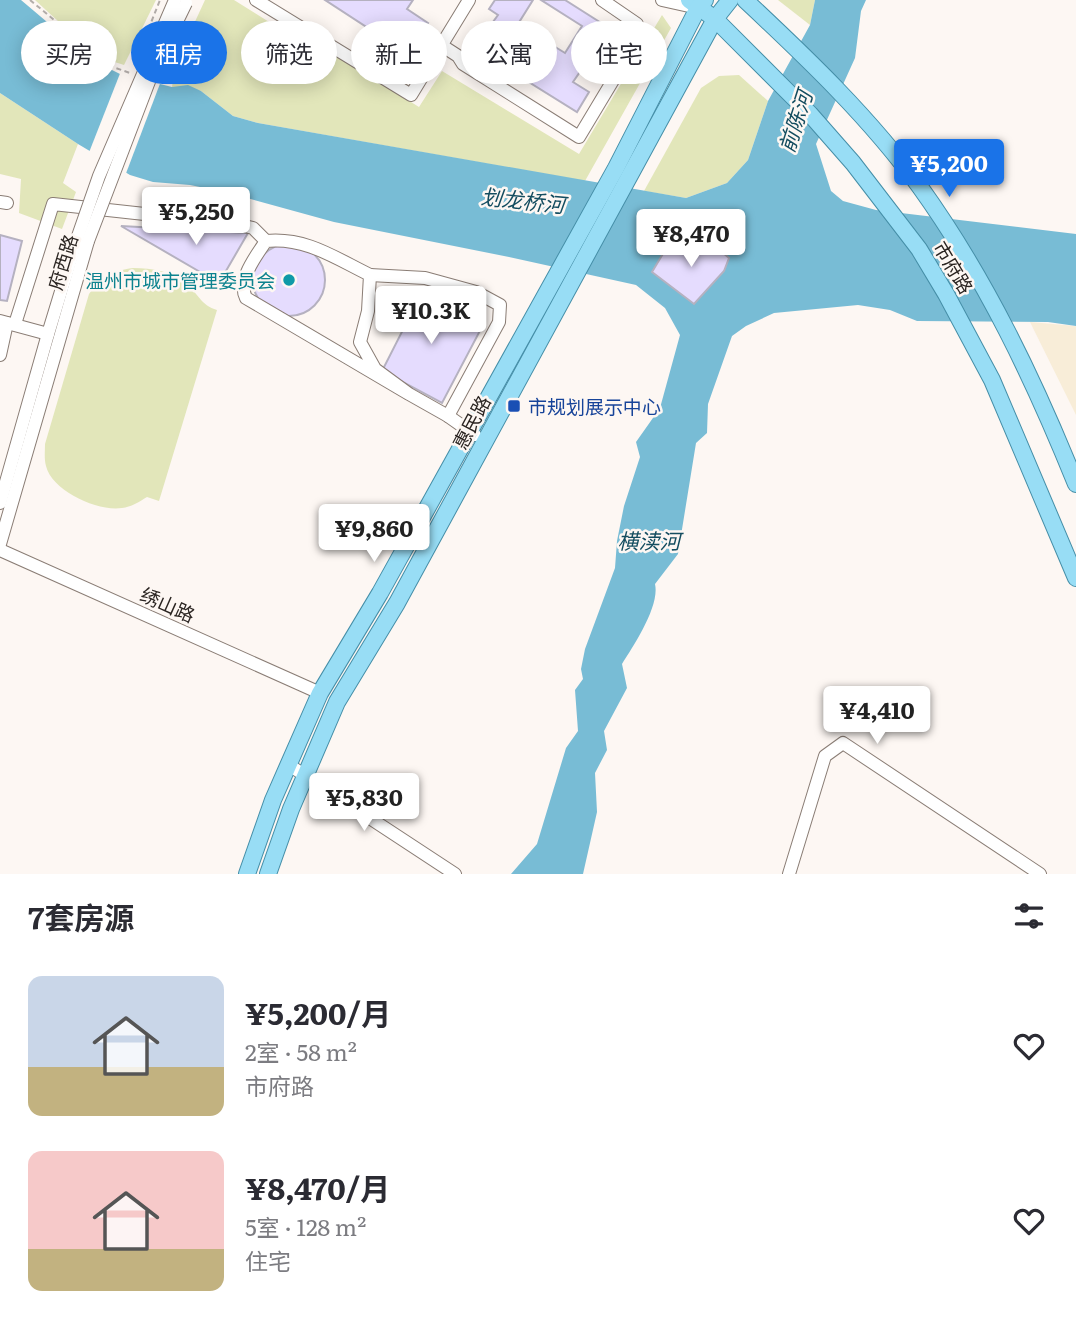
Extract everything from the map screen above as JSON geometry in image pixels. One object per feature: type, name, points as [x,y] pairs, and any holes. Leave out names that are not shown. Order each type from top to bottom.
[{"type":"main road","name":"惠民路","points":[[268,874],[337,702],[397,603],[484,442],[562,281],[622,171],[715,19],[730,0]]},
{"type":"main road","name":"市府路","points":[[745,0],[830,82],[919,186],[1002,319],[1050,420],[1076,484]]},
{"type":"main road","name":"市府路","points":[[697,3],[810,114],[853,163],[919,249],[975,346],[1076,578]]},
{"type":"main road","name":"惠民路","points":[[622,171],[697,3]]},
{"type":"main road","name":"惠民路","points":[[247,874],[320,693],[380,593],[470,431],[562,281]]},
{"type":"street","points":[[256,0],[274,5],[351,56]]},
{"type":"street","points":[[447,35],[469,0]]},
{"type":"street","points":[[447,49],[458,56],[463,64],[579,137],[639,37],[637,24],[602,0]]},
{"type":"street","points":[[662,0],[697,3]]},
{"type":"street","name":"府西路","points":[[0,503],[48,334],[82,240],[183,1]]},
{"type":"street","points":[[394,84],[411,95],[418,84]]},
{"type":"street","points":[[0,355],[7,323],[53,204],[236,224],[253,228],[265,241]]},
{"type":"street","points":[[265,241],[286,239],[308,244],[370,275],[425,278],[476,292],[500,305],[499,322],[448,416]]},
{"type":"street","name":"府西路","points":[[0,544],[82,240]]},
{"type":"street","points":[[265,241],[246,276],[243,292],[247,298],[448,416],[484,442]]},
{"type":"street","points":[[370,275],[368,311],[360,342],[375,369],[409,394]]},
{"type":"street","points":[[7,323],[48,334]]},
{"type":"street","name":"绣山路","points":[[0,550],[320,693]]},
{"type":"street","points":[[789,874],[825,756],[843,743],[1040,874]]},
{"type":"street","points":[[289,765],[455,874]]},
{"type":"path","points":[[30,0],[110,66],[131,74]]},
{"type":"path","points":[[152,21],[160,0]]},
{"type":"shaded area","points":[[1030,322],[1076,326],[1076,415]]},
{"type":"green space","points":[[35,0],[156,0],[146,21],[131,21],[131,51],[124,65],[117,63],[117,21],[58,21]]},
{"type":"green space","points":[[205,0],[234,0],[268,21],[241,21],[241,84],[337,84],[337,56],[351,65],[351,84],[382,84],[419,107],[434,84],[447,84],[447,74],[579,154],[621,84],[640,84],[585,181],[258,123],[233,116],[201,91],[172,87],[172,84],[227,84],[227,21],[195,21]]},
{"type":"green space","points":[[778,0],[815,0],[810,25]]},
{"type":"green space","points":[[739,75],[768,101],[748,160],[727,183],[686,198],[644,191],[701,88],[719,76]]},
{"type":"green space","points":[[0,93],[78,144],[63,183],[76,192],[62,229],[19,213],[21,179],[0,174]]},
{"type":"green space","points":[[133,268],[175,276],[217,310],[159,501],[147,497],[129,507],[101,507],[77,498],[57,484],[46,466],[45,444],[89,294],[108,276]]},
{"type":"water","points":[[0,0],[21,0],[46,21],[21,21],[21,84],[117,84],[117,72],[131,77],[131,84],[160,84],[172,87],[188,85],[201,91],[233,116],[258,123],[686,198],[727,183],[748,160],[768,101],[810,25],[815,0],[866,0],[861,11],[855,58],[816,144],[831,191],[843,201],[876,210],[1076,234],[1076,326],[1048,322],[917,321],[890,310],[858,305],[774,313],[732,336],[708,404],[707,433],[696,443],[678,554],[655,584],[656,593],[650,614],[622,664],[627,688],[604,731],[607,750],[595,773],[597,812],[583,874],[511,874],[537,844],[566,748],[578,731],[575,690],[583,679],[581,669],[585,649],[615,568],[624,506],[640,457],[636,442],[660,408],[680,335],[665,308],[636,285],[334,222],[225,192],[190,185],[153,182],[130,175],[0,93]],"holes":[[[701,246],[729,258],[724,271],[695,303],[652,272],[667,247]]]},
{"type":"pier","points":[[121,71],[131,74],[131,84],[160,84],[125,176],[88,155]]},
{"type":"building","points":[[325,0],[413,0],[407,9],[425,21],[357,21]]},
{"type":"building","points":[[495,0],[533,0],[520,21],[494,21],[498,15],[489,9]]},
{"type":"building","points":[[541,0],[565,0],[598,21],[574,21]]},
{"type":"building","points":[[571,43],[571,84],[576,84],[589,92],[577,112],[532,84],[557,84],[557,48],[565,53]]},
{"type":"building","points":[[121,226],[248,233],[219,283]]},
{"type":"building","points":[[0,235],[22,241],[7,301],[0,300]]},
{"type":"building","name":"温州市城市管理委员会","points":[[289,244],[309,250],[319,260],[325,280],[319,300],[309,310],[289,316],[269,310],[259,300],[253,280],[259,260],[269,250]]},
{"type":"building","points":[[713,244],[729,258],[724,271],[694,304],[652,272],[667,247]]},
{"type":"building","points":[[423,293],[483,325],[442,403],[382,371],[409,318],[396,311],[405,296],[418,303]]},
{"type":"place","name":"温州市城市管理委员会","points":[[289,280]]},
{"type":"place","name":"市规划展示中心","points":[[514,406]]},
{"type":"water label","name":"前陈河","points":[[794,121]]},
{"type":"water label","name":"划龙桥河","points":[[523,199]]},
{"type":"water label","name":"横渎河","points":[[649,539]]}]
